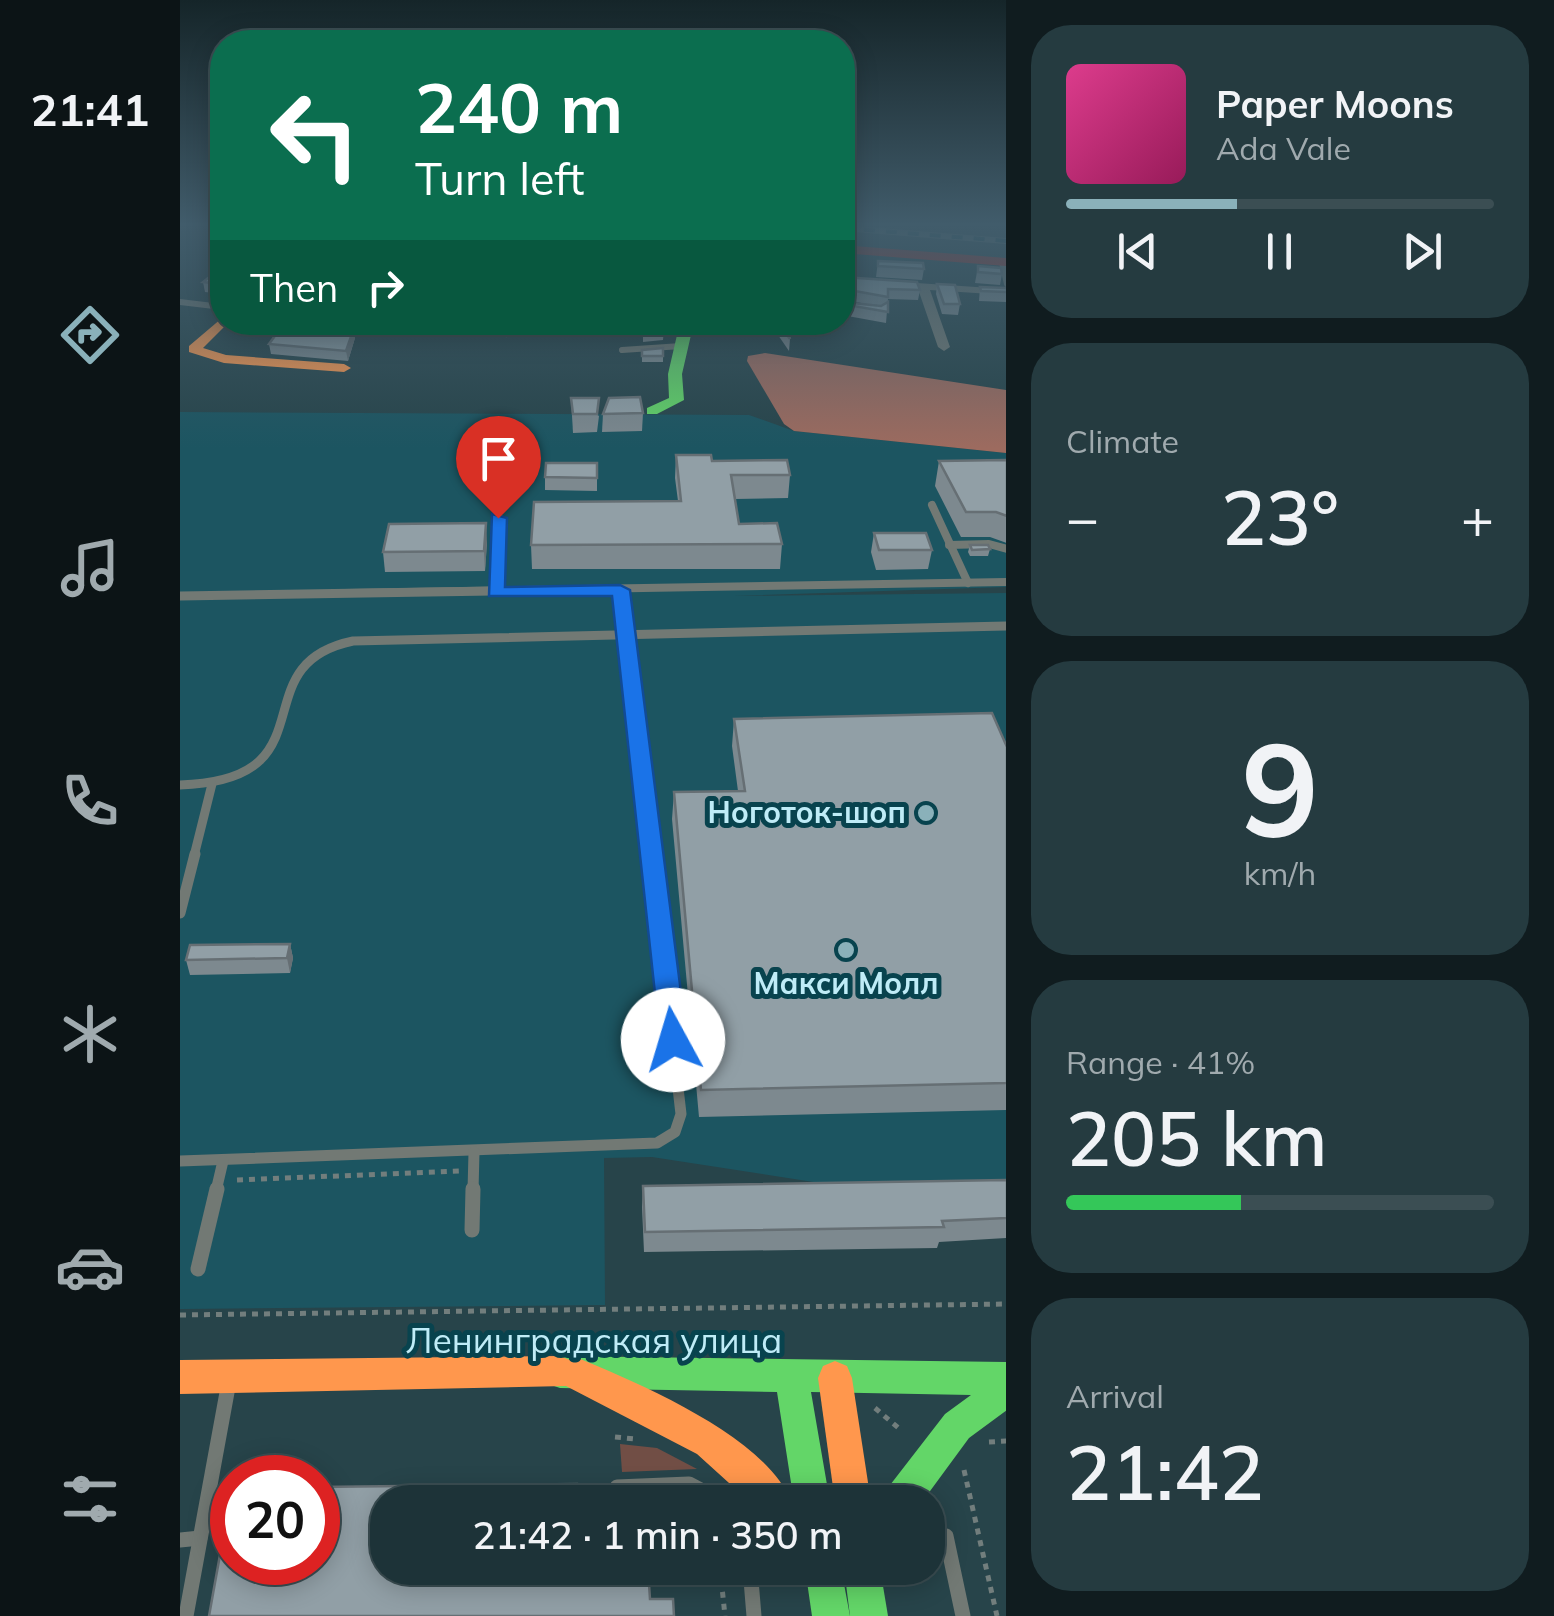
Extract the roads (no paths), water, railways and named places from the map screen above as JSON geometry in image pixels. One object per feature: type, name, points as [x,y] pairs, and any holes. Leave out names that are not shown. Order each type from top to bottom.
[{"type":"main road","points":[[210,334],[194,349],[224,359],[344,368]]},
{"type":"main road","points":[[652,411],[676,400],[684,335]]},
{"type":"main road","points":[[572,1372],[703,1438],[749,1471],[760,1485]]},
{"type":"main road","name":"Ленинградская улица","points":[[181,1376],[572,1372],[1006,1378]]},
{"type":"main road","points":[[792,1378],[809,1485]]},
{"type":"main road","points":[[835,1378],[851,1485]]},
{"type":"main road","points":[[913,1485],[957,1426],[1006,1389]]},
{"type":"main road","points":[[818,1585],[830,1609]]},
{"type":"main road","points":[[864,1585],[868,1610]]},
{"type":"main road","points":[[868,1610],[875,1585]]},
{"type":"street","points":[[926,298],[944,346]]},
{"type":"street","points":[[180,302],[210,305]]},
{"type":"lane","points":[[622,350],[681,346]]},
{"type":"lane","points":[[932,505],[968,583]]},
{"type":"lane","points":[[496,592],[498,518]]},
{"type":"lane","points":[[948,546],[986,544],[1006,549]]},
{"type":"lane","points":[[180,596],[1006,582]]},
{"type":"lane","points":[[180,1161],[657,1143],[675,1132],[682,1114],[620,590]]},
{"type":"lane","points":[[180,785],[212,784],[243,773],[275,744],[293,677],[307,659],[334,644],[359,640],[1006,625]]},
{"type":"lane","points":[[180,913],[212,784]]},
{"type":"lane","points":[[472,1230],[474,1152]]},
{"type":"lane","points":[[198,1269],[223,1161]]},
{"type":"lane","points":[[186,1616],[230,1376]]},
{"type":"lane","points":[[665,1485],[691,1485]]},
{"type":"lane","points":[[946,1536],[964,1616]]},
{"type":"lane","points":[[180,1540],[200,1538]]},
{"type":"lane","points":[[751,1585],[754,1616]]},
{"type":"place","name":"Ноготок-шоп","points":[[926,813]]},
{"type":"place","name":"Макси Молл","points":[[846,950]]}]
